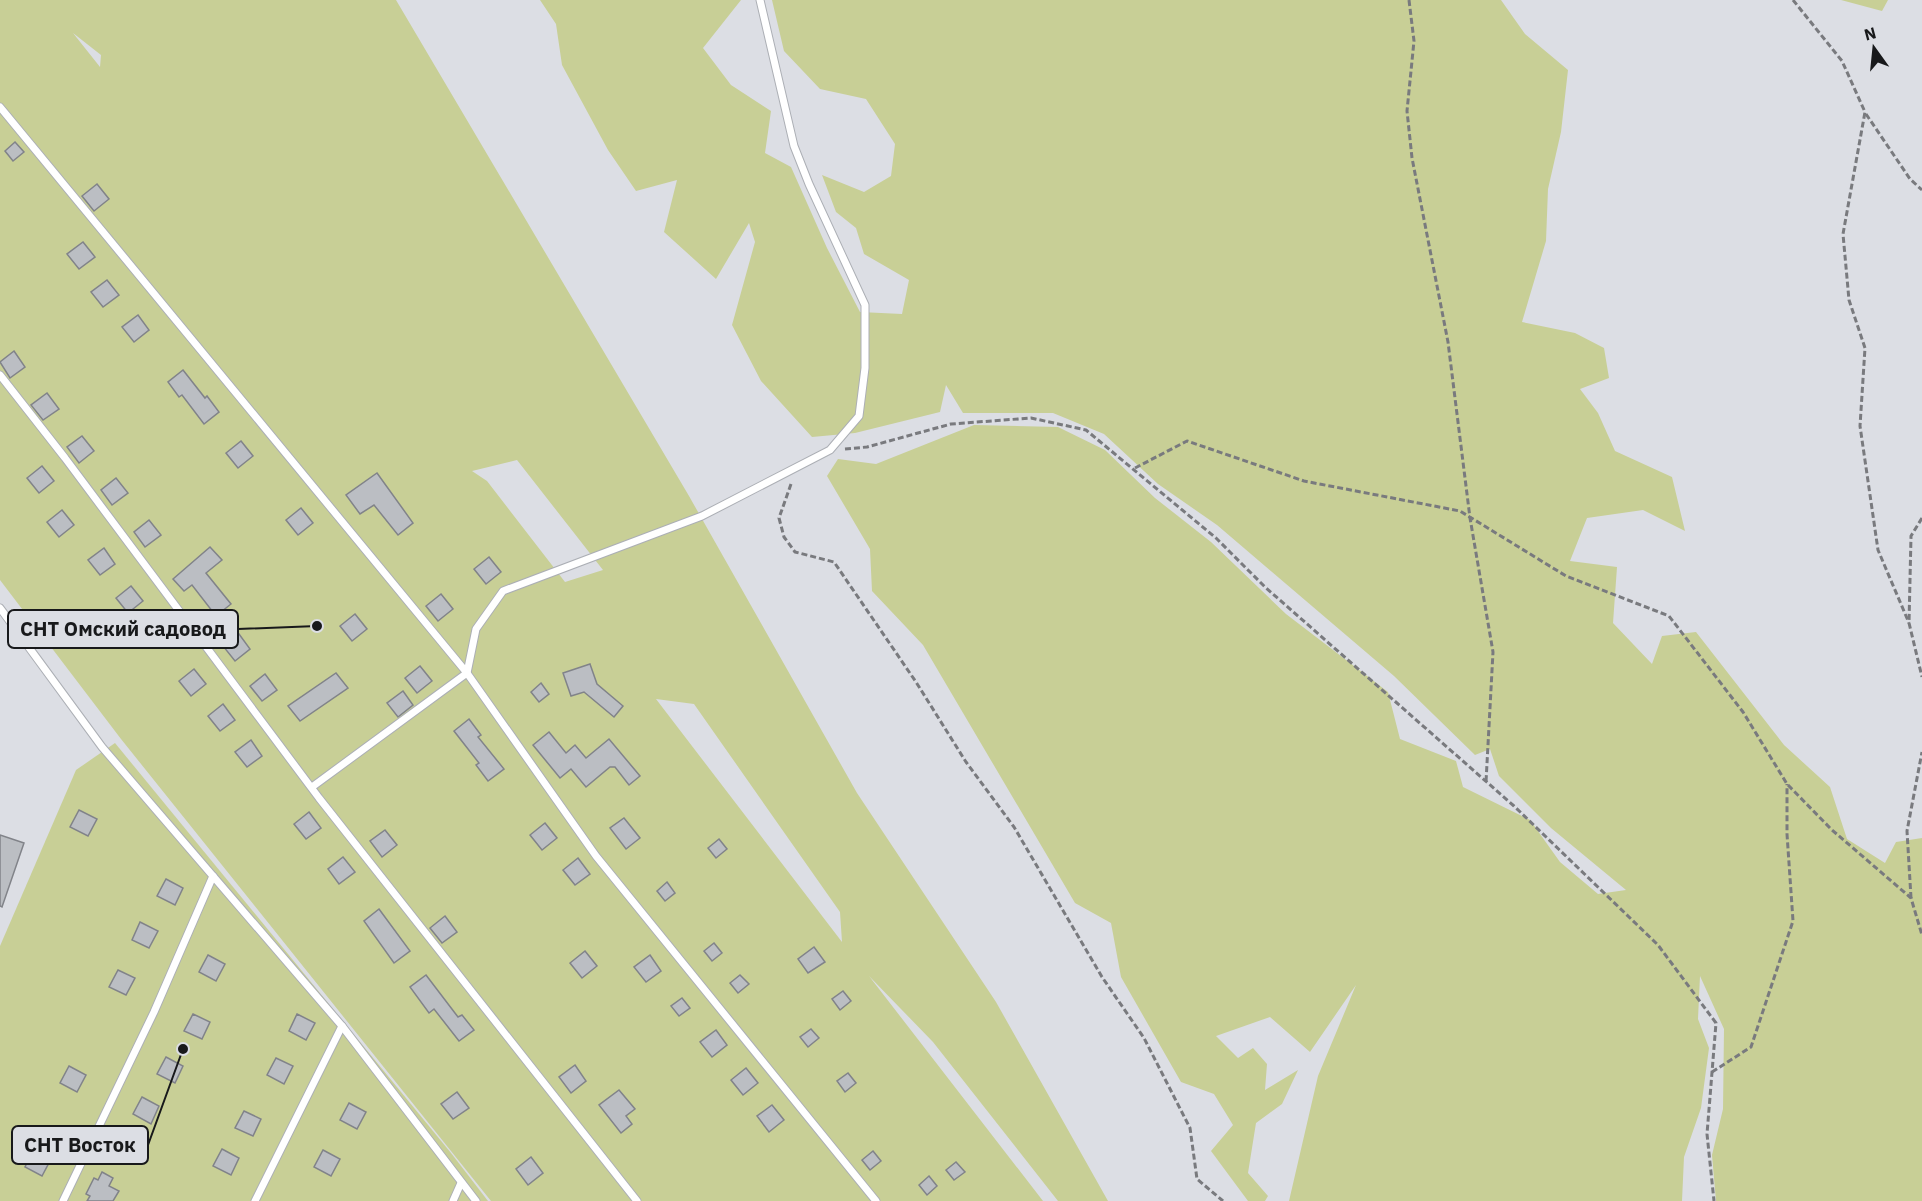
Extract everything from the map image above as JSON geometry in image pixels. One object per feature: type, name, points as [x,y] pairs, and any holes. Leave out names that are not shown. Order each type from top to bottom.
[{"type":"lane","points":[[312,787],[467,673],[476,629],[503,591],[702,516],[830,450],[859,416],[865,368],[865,305],[794,146],[760,0]]},
{"type":"lane","points":[[0,107],[467,673],[596,856],[876,1201]]},
{"type":"lane","points":[[0,375],[312,787],[638,1201]]},
{"type":"lane","points":[[0,608],[102,747],[342,1026],[476,1201]]},
{"type":"lane","points":[[63,1201],[154,1012],[213,876]]},
{"type":"lane","points":[[255,1201],[342,1026]]},
{"type":"lane","points":[[453,1201],[461,1183]]},
{"type":"path","points":[[1409,0],[1414,41],[1407,111],[1412,158],[1448,342],[1470,518],[1493,652],[1486,782]]},
{"type":"path","points":[[1792,0],[1842,61],[1865,112],[1910,179],[1922,190]]},
{"type":"path","points":[[1865,112],[1843,234],[1849,300],[1864,348],[1860,426],[1878,550],[1909,623],[1922,677]]},
{"type":"path","points":[[830,450],[867,447],[951,424],[1031,418],[1086,430],[1135,468],[1216,538],[1265,587],[1486,782],[1658,945],[1716,1023],[1707,1134],[1714,1201]]},
{"type":"path","points":[[1135,468],[1187,441],[1304,481],[1460,511],[1566,576],[1669,616],[1743,712],[1787,784],[1832,830],[1911,898]]},
{"type":"path","points":[[796,468],[779,518],[784,537],[795,552],[834,562],[916,682],[966,762],[1014,827],[1102,977],[1144,1038],[1171,1089],[1190,1128],[1197,1179],[1223,1201]]},
{"type":"path","points":[[1909,623],[1911,536],[1922,518]]},
{"type":"path","points":[[1922,752],[1907,831],[1911,898],[1922,935]]},
{"type":"path","points":[[1712,1072],[1751,1047],[1793,921],[1787,834],[1787,784]]},
{"type":"green space","points":[[0,0],[396,0],[689,496],[857,793],[996,1002],[1108,1201],[1058,1201],[933,1042],[869,976],[1043,1201],[491,1201],[121,739],[0,580]],"holes":[[[73,33],[101,55],[100,67]],[[517,460],[603,570],[565,582],[487,481],[472,471]],[[656,699],[694,704],[840,912],[842,942]]]},
{"type":"green space","points":[[540,0],[741,0],[703,48],[731,85],[771,111],[765,153],[791,167],[827,248],[860,312],[902,314],[909,280],[864,254],[856,228],[836,212],[822,175],[864,192],[891,176],[895,144],[866,99],[820,89],[784,51],[772,0],[1501,0],[1525,34],[1568,70],[1561,132],[1548,189],[1546,241],[1522,322],[1575,333],[1604,348],[1609,378],[1580,389],[1598,413],[1615,451],[1672,477],[1685,531],[1643,510],[1587,518],[1570,561],[1617,567],[1613,623],[1652,664],[1662,636],[1696,632],[1784,745],[1830,787],[1847,839],[1885,863],[1896,842],[1922,838],[1922,1201],[1716,1201],[1712,1155],[1723,1109],[1724,1029],[1700,976],[1698,1019],[1709,1048],[1701,1108],[1684,1157],[1682,1201],[1289,1201],[1318,1076],[1356,985],[1310,1052],[1270,1017],[1216,1036],[1238,1058],[1253,1048],[1267,1064],[1265,1090],[1298,1070],[1282,1104],[1256,1123],[1248,1173],[1268,1196],[1265,1201],[1248,1201],[1211,1151],[1233,1125],[1214,1094],[1181,1082],[1121,977],[1111,923],[1075,903],[923,645],[872,591],[870,549],[827,476],[838,459],[876,464],[974,425],[1058,427],[1105,450],[1155,498],[1211,542],[1286,614],[1388,692],[1400,739],[1456,761],[1463,787],[1530,820],[1560,862],[1598,894],[1626,890],[1551,828],[1499,776],[1490,749],[1475,755],[1394,676],[1217,525],[1158,484],[1104,434],[1053,413],[963,413],[946,385],[940,412],[855,433],[812,437],[761,381],[732,325],[755,242],[749,223],[716,279],[664,232],[677,180],[636,191],[608,150],[562,65],[556,24]]},
{"type":"green space","points":[[1841,0],[1888,0],[1882,11]]},
{"type":"green space","points":[[115,743],[488,1201],[0,1201],[0,946],[76,770]]},
{"type":"building","points":[[15,142],[24,152],[13,161],[5,151]]},
{"type":"building","points":[[97,184],[109,199],[94,211],[82,196]]},
{"type":"building","points":[[83,242],[95,257],[79,269],[67,254]]},
{"type":"building","points":[[107,280],[119,295],[103,307],[91,292]]},
{"type":"building","points":[[138,315],[149,330],[134,342],[122,327]]},
{"type":"building","points":[[14,351],[25,367],[10,378],[0,362]]},
{"type":"building","points":[[183,370],[219,412],[204,424],[182,395],[179,397],[168,382]]},
{"type":"building","points":[[47,393],[59,409],[43,420],[31,405]]},
{"type":"building","points":[[82,436],[94,451],[79,463],[67,447]]},
{"type":"building","points":[[241,441],[253,456],[238,468],[226,453]]},
{"type":"building","points":[[42,466],[54,481],[39,493],[27,478]]},
{"type":"building","points":[[377,473],[413,523],[398,535],[374,505],[360,514],[346,495]]},
{"type":"building","points":[[116,478],[128,493],[112,505],[101,490]]},
{"type":"building","points":[[301,508],[313,523],[298,535],[286,520]]},
{"type":"building","points":[[62,510],[74,525],[59,537],[47,522]]},
{"type":"building","points":[[149,520],[161,535],[145,547],[134,532]]},
{"type":"building","points":[[210,547],[222,560],[206,573],[231,604],[216,616],[192,585],[184,591],[173,579]]},
{"type":"building","points":[[104,548],[115,564],[100,575],[88,560]]},
{"type":"building","points":[[489,557],[501,572],[486,584],[474,569]]},
{"type":"building","points":[[131,586],[143,601],[128,613],[116,598]]},
{"type":"building","points":[[441,594],[453,609],[438,621],[426,606]]},
{"type":"building","points":[[355,614],[367,629],[352,641],[340,626]]},
{"type":"building","points":[[239,634],[250,649],[235,661],[223,646]]},
{"type":"building","points":[[590,664],[597,684],[623,706],[614,717],[584,692],[571,696],[563,673]]},
{"type":"building","points":[[420,666],[432,681],[417,693],[405,678]]},
{"type":"building","points":[[194,669],[206,684],[191,696],[179,681]]},
{"type":"building","points":[[336,673],[348,688],[300,721],[288,706]]},
{"type":"building","points":[[265,674],[277,690],[262,701],[250,686]]},
{"type":"building","points":[[541,683],[549,694],[539,702],[531,692]]},
{"type":"building","points":[[403,691],[413,705],[398,717],[387,703]]},
{"type":"building","points":[[223,704],[235,720],[220,731],[208,716]]},
{"type":"building","points":[[469,719],[481,735],[478,737],[504,769],[488,781],[476,765],[479,763],[454,731]]},
{"type":"building","points":[[549,732],[566,753],[575,745],[586,758],[609,739],[640,776],[629,785],[615,767],[610,767],[586,787],[571,769],[560,778],[533,745]]},
{"type":"building","points":[[251,740],[262,756],[247,767],[235,752]]},
{"type":"building","points":[[79,810],[97,819],[88,836],[70,827]]},
{"type":"building","points":[[309,812],[321,828],[306,839],[294,824]]},
{"type":"building","points":[[624,818],[640,838],[626,849],[610,828]]},
{"type":"building","points":[[545,823],[557,838],[542,850],[530,835]]},
{"type":"building","points":[[385,830],[397,845],[382,857],[370,841]]},
{"type":"building","points":[[0,835],[24,843],[2,907],[0,906]]},
{"type":"building","points":[[719,839],[727,849],[716,858],[708,848]]},
{"type":"building","points":[[343,857],[355,872],[339,884],[328,869]]},
{"type":"building","points":[[578,858],[590,874],[575,885],[563,870]]},
{"type":"building","points":[[166,879],[183,888],[175,905],[157,896]]},
{"type":"building","points":[[667,882],[675,893],[665,901],[657,891]]},
{"type":"building","points":[[379,909],[410,951],[394,963],[364,921]]},
{"type":"building","points":[[445,916],[457,932],[442,943],[430,928]]},
{"type":"building","points":[[140,922],[158,931],[149,948],[132,940]]},
{"type":"building","points":[[714,943],[722,953],[712,961],[704,951]]},
{"type":"building","points":[[814,947],[825,962],[808,973],[798,959]]},
{"type":"building","points":[[585,951],[597,966],[582,978],[570,963]]},
{"type":"building","points":[[208,955],[225,964],[216,981],[199,972]]},
{"type":"building","points":[[650,955],[661,971],[646,982],[634,967]]},
{"type":"building","points":[[118,970],[135,978],[126,995],[109,987]]},
{"type":"building","points":[[426,975],[458,1017],[462,1015],[474,1030],[459,1041],[434,1009],[429,1013],[410,987]]},
{"type":"building","points":[[740,975],[749,984],[738,993],[730,983]]},
{"type":"building","points":[[843,991],[851,1001],[840,1010],[832,999]]},
{"type":"building","points":[[682,998],[690,1008],[679,1016],[671,1006]]},
{"type":"building","points":[[193,1014],[210,1022],[202,1039],[184,1031]]},
{"type":"building","points":[[297,1014],[315,1023],[306,1040],[289,1031]]},
{"type":"building","points":[[811,1029],[819,1038],[808,1047],[800,1037]]},
{"type":"building","points":[[716,1030],[727,1045],[712,1057],[700,1042]]},
{"type":"building","points":[[166,1057],[183,1066],[175,1083],[157,1074]]},
{"type":"building","points":[[276,1058],[293,1066],[284,1084],[267,1075]]},
{"type":"building","points":[[575,1065],[586,1081],[571,1093],[559,1077]]},
{"type":"building","points":[[69,1066],[86,1075],[77,1092],[60,1083]]},
{"type":"building","points":[[746,1068],[758,1083],[743,1095],[731,1080]]},
{"type":"building","points":[[848,1073],[856,1083],[845,1092],[837,1081]]},
{"type":"building","points":[[619,1090],[635,1109],[626,1116],[632,1124],[621,1133],[599,1105]]},
{"type":"building","points":[[457,1092],[469,1108],[453,1119],[441,1104]]},
{"type":"building","points":[[142,1097],[159,1106],[151,1124],[133,1114]]},
{"type":"building","points":[[349,1103],[366,1112],[357,1129],[340,1120]]},
{"type":"building","points":[[772,1105],[784,1120],[769,1132],[757,1116]]},
{"type":"building","points":[[244,1111],[261,1119],[253,1136],[235,1128]]},
{"type":"building","points":[[222,1149],[239,1158],[231,1175],[213,1166]]},
{"type":"building","points":[[33,1150],[51,1159],[42,1176],[25,1167]]},
{"type":"building","points":[[323,1150],[340,1159],[331,1176],[314,1167]]},
{"type":"building","points":[[873,1151],[881,1161],[870,1170],[862,1160]]},
{"type":"building","points":[[531,1157],[543,1173],[528,1185],[516,1169]]},
{"type":"building","points":[[956,1162],[965,1172],[954,1180],[946,1170]]},
{"type":"building","points":[[102,1172],[113,1178],[109,1186],[119,1191],[113,1201],[87,1201],[90,1196],[86,1194],[94,1178],[98,1180]]},
{"type":"building","points":[[929,1176],[937,1186],[927,1195],[919,1185]]},
{"type":"place","name":"СНТ Омский садовод","points":[[317,626]]},
{"type":"place","name":"СНТ Восток","points":[[183,1049]]}]
